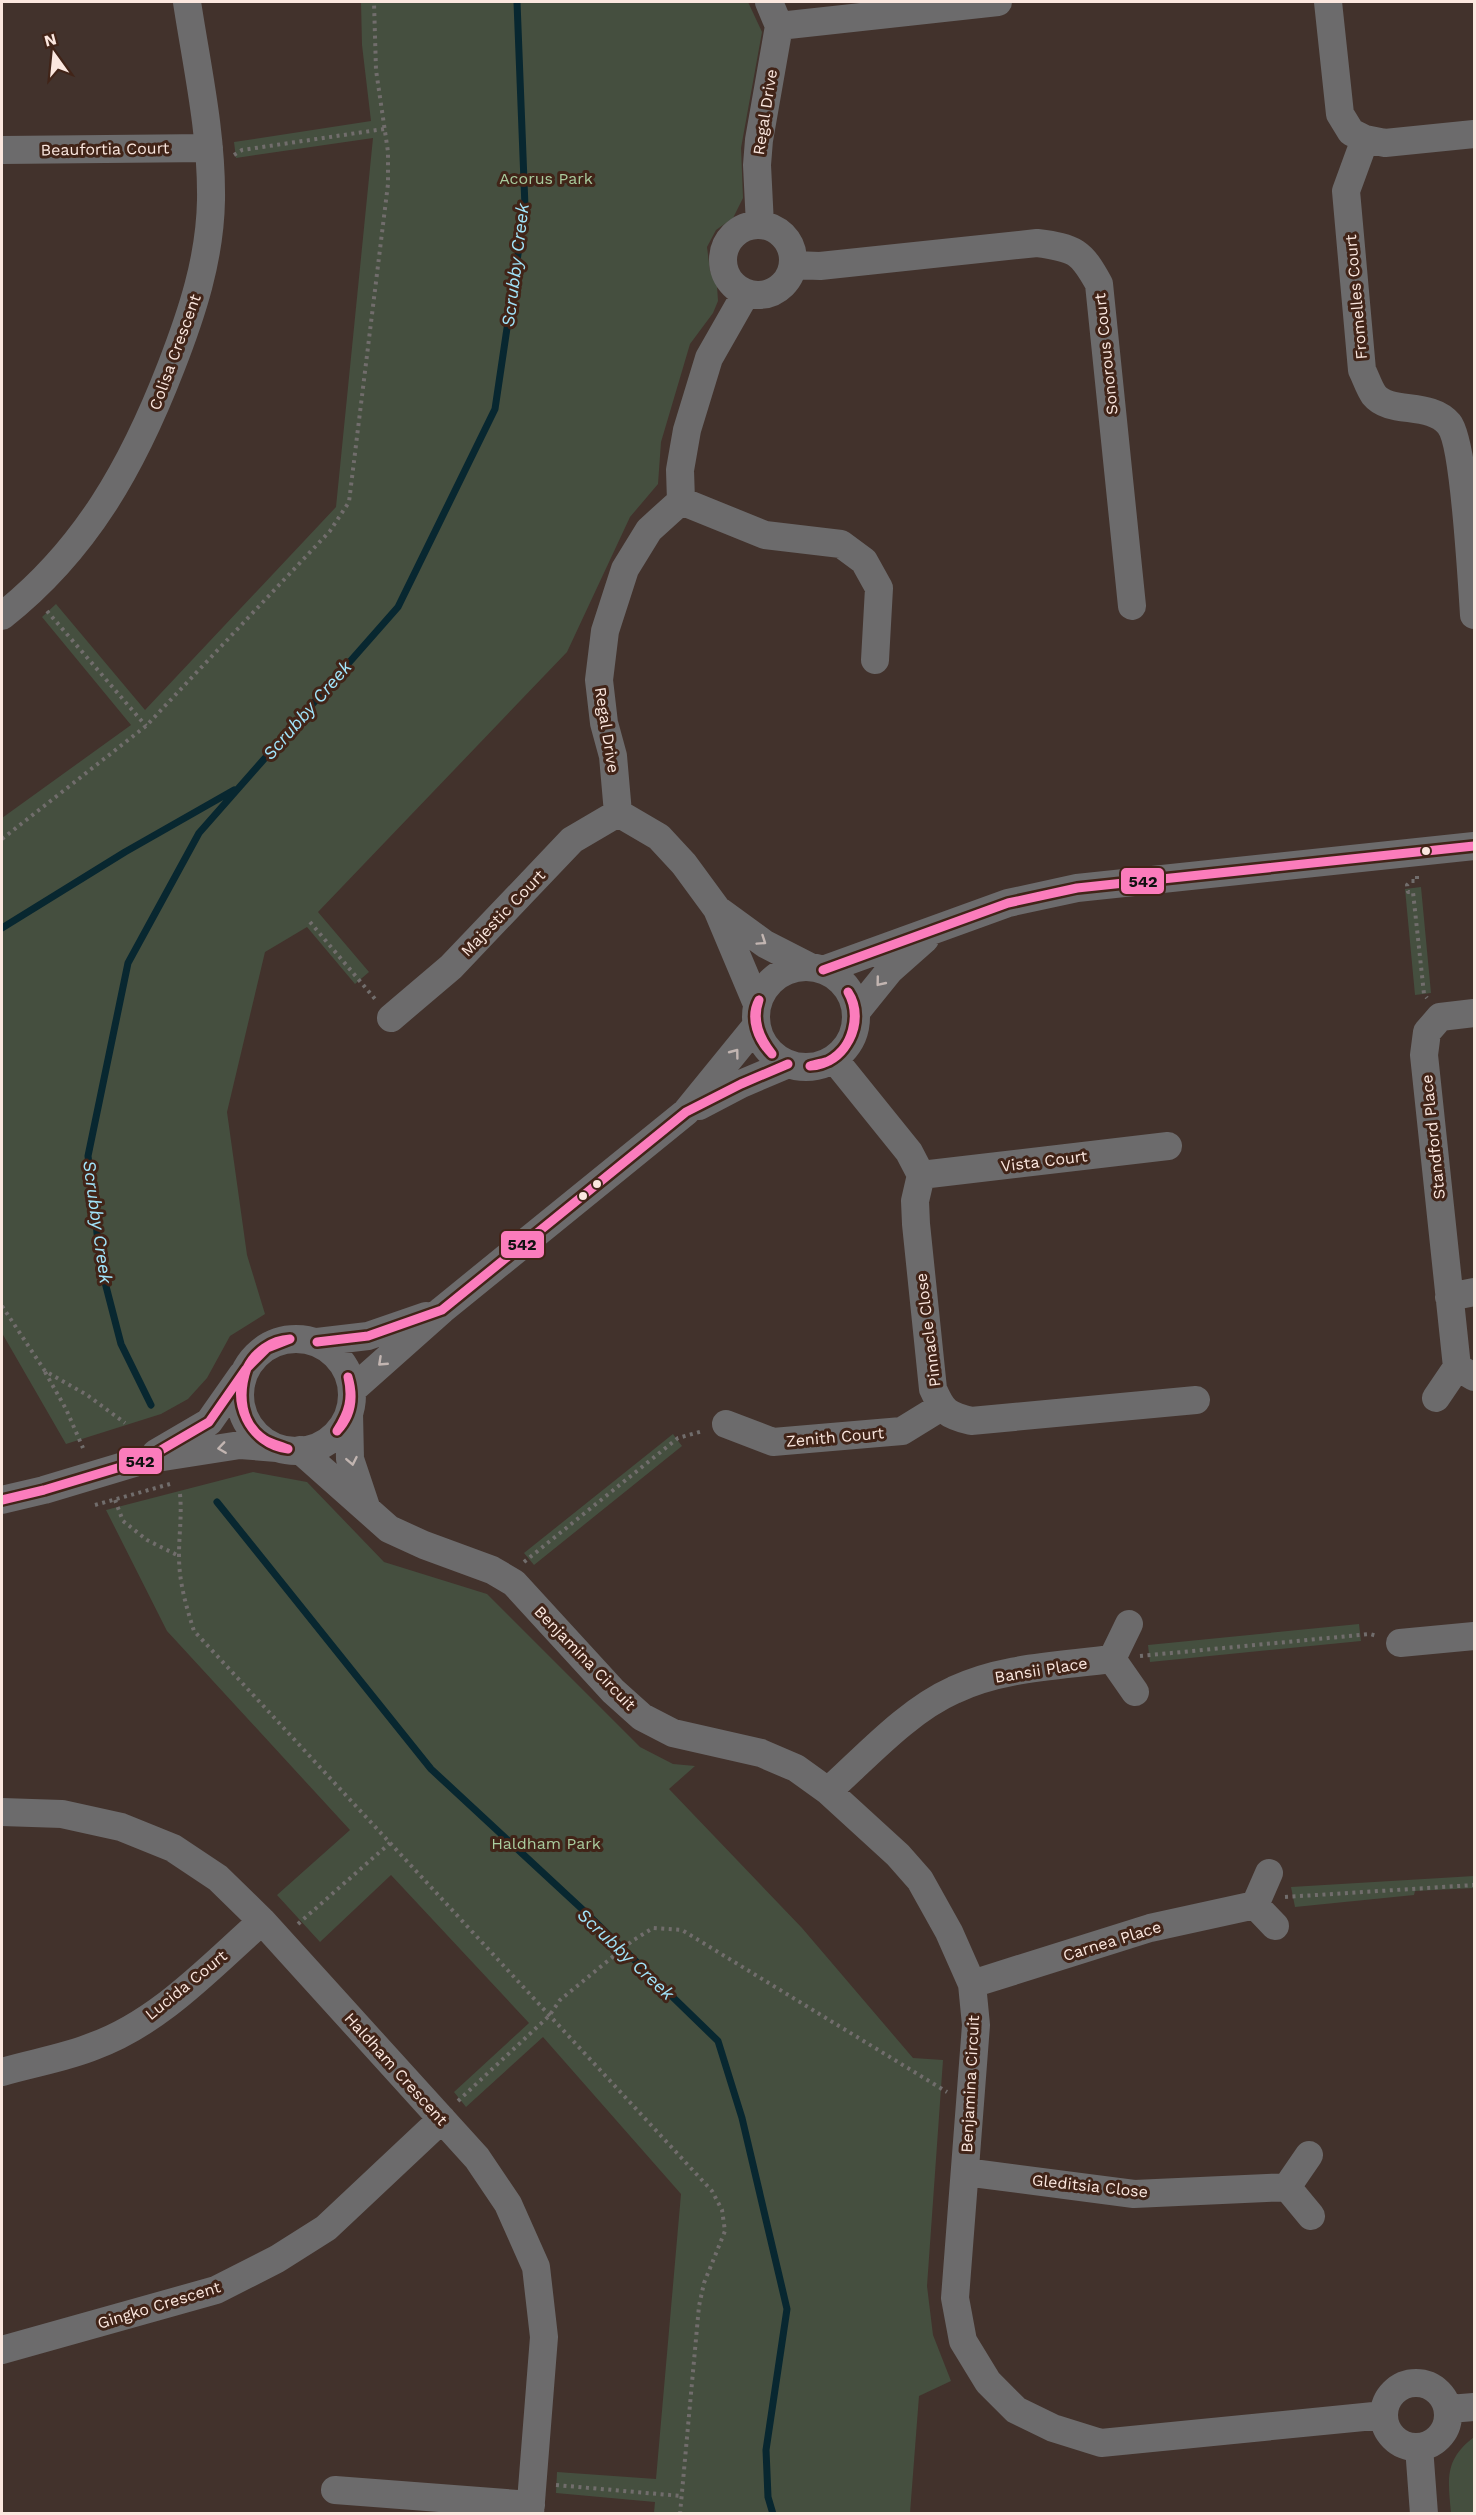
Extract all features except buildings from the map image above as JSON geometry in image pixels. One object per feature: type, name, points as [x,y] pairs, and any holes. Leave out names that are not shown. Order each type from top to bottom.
[{"type":"street","name":"Colisa Crescent","points":[[2,616],[30,592],[74,545],[110,496],[150,422],[193,312],[207,255],[211,201],[221,155],[187,2]]},
{"type":"street","points":[[774,14],[998,2]]},
{"type":"street","points":[[1328,2],[1340,114],[1351,132],[1365,139],[1385,143],[1474,134]]},
{"type":"street","name":"Regal Drive","points":[[760,225],[757,165],[774,14]]},
{"type":"street","name":"Fromelles Court","points":[[1365,139],[1346,191],[1362,370],[1375,397],[1399,408],[1432,411],[1450,425],[1459,453],[1474,615]]},
{"type":"street","name":"Beaufortia Court","points":[[2,150],[221,155]]},
{"type":"street","points":[[760,225],[781,234],[792,253],[793,265],[789,275],[776,290],[756,295],[736,288],[724,269],[723,259],[725,248],[739,231],[760,225]]},
{"type":"street","name":"Sonorous Court","points":[[793,265],[820,266],[1037,243],[1065,246],[1086,260],[1099,285],[1132,606]]},
{"type":"street","points":[[746,293],[709,358],[690,419],[680,470],[681,501],[765,535],[841,544],[864,561],[879,588],[875,660]]},
{"type":"street","name":"Regal Drive","points":[[618,813],[613,756],[604,723],[599,680],[605,631],[625,569],[649,530],[681,501]]},
{"type":"street","points":[[618,813],[659,837],[684,864],[717,909],[757,1015],[762,1042],[773,1055],[788,1064],[811,1066],[834,1059],[851,1038],[856,1012],[845,986],[835,976],[765,944],[717,909]]},
{"type":"street","name":"Majestic Court","points":[[391,1018],[451,967],[572,840],[618,813]]},
{"type":"street","points":[[686,1112],[757,1015],[764,989],[777,976],[792,969],[816,969],[1008,903],[1077,888],[1474,846]]},
{"type":"street","points":[[856,1012],[890,970],[938,928]]},
{"type":"street","points":[[1440,1017],[1474,1013]]},
{"type":"street","name":"Standford Place","points":[[1436,1398],[1466,1372],[1462,1294],[1424,1055],[1427,1032],[1440,1017]]},
{"type":"street","points":[[834,1059],[909,1152],[921,1175]]},
{"type":"street","points":[[351,1402],[442,1310],[686,1112],[741,1084],[788,1064]]},
{"type":"street","name":"Vista Court","points":[[921,1175],[1168,1146]]},
{"type":"street","name":"Pinnacle Close","points":[[921,1175],[915,1200],[916,1224],[933,1389],[941,1407],[951,1416],[971,1420],[1196,1400]]},
{"type":"street","points":[[144,1460],[209,1422],[255,1356],[268,1346],[284,1340],[300,1339],[316,1342],[368,1336],[442,1310]]},
{"type":"street","points":[[2,1500],[144,1460],[240,1445],[290,1449],[316,1447],[330,1439],[342,1427],[351,1402],[349,1375],[341,1361],[330,1350],[316,1342]]},
{"type":"street","points":[[246,1369],[241,1385],[240,1401],[244,1417],[253,1431],[265,1442],[290,1449]]},
{"type":"street","name":"Benjamina Circuit","points":[[351,1402],[350,1460],[366,1508]]},
{"type":"street","name":"Zenith Court","points":[[726,1424],[773,1442],[902,1431],[941,1407]]},
{"type":"street","name":"Benjamina Circuit","points":[[290,1449],[366,1508],[388,1529],[492,1570],[514,1583],[613,1691],[642,1717],[673,1733],[761,1753],[796,1768],[828,1791],[898,1855],[921,1880],[950,1932],[972,1984],[976,2025],[955,2298],[963,2341],[988,2382],[1016,2409],[1053,2428],[1101,2443],[1384,2415]]},
{"type":"street","points":[[1129,1624],[1112,1659],[1135,1692]]},
{"type":"street","points":[[1400,1643],[1474,1636]]},
{"type":"street","name":"Bansii Place","points":[[828,1791],[917,1712],[954,1690],[1002,1673],[1112,1659]]},
{"type":"street","name":"Haldham Crescent","points":[[2,1812],[62,1814],[121,1827],[173,1848],[219,1878],[446,2108],[508,2204],[536,2267],[544,2337],[531,2501]]},
{"type":"street","points":[[1269,1873],[1255,1905],[1275,1926]]},
{"type":"street","name":"Carnea Place","points":[[972,1984],[1150,1928],[1255,1905]]},
{"type":"street","name":"Lucida Court","points":[[2,2072],[94,2046],[131,2028],[271,1931]]},
{"type":"street","name":"Gingko Crescent","points":[[2,2350],[216,2290],[277,2259],[326,2228],[446,2108]]},
{"type":"street","points":[[1309,2155],[1287,2187],[1311,2216]]},
{"type":"street","name":"Gleditsia Close","points":[[965,2172],[1134,2194],[1287,2187]]},
{"type":"street","points":[[1414,2382],[1432,2386],[1462,2408],[1438,2439],[1430,2445],[1419,2447],[1398,2442],[1385,2426],[1384,2415],[1389,2397],[1396,2390],[1414,2382]]},
{"type":"street","points":[[1419,2447],[1424,2514]]},
{"type":"street","points":[[335,2490],[531,2501]]},
{"type":"path","points":[[2,839],[146,726],[330,531],[349,502],[388,184],[388,152],[376,70],[374,2]]},
{"type":"path","points":[[221,155],[234,155],[242,150],[384,129]]},
{"type":"path","points":[[30,592],[146,726]]},
{"type":"path","points":[[1414,852],[1417,881],[1407,885],[1408,892],[1413,892],[1424,994],[1440,1017]]},
{"type":"path","points":[[310,922],[391,1018]]},
{"type":"path","points":[[2,1306],[45,1371],[66,1409],[83,1448]]},
{"type":"path","points":[[45,1371],[87,1395],[125,1423]]},
{"type":"path","points":[[529,1569],[524,1563],[678,1438],[726,1424]]},
{"type":"path","points":[[107,1471],[123,1521],[147,1540],[179,1556]]},
{"type":"path","points":[[180,1494],[182,1519],[179,1556],[183,1597],[194,1630],[712,2191],[722,2210],[725,2231],[704,2283],[699,2306],[680,2514]]},
{"type":"path","points":[[1112,1659],[1370,1634],[1400,1643]]},
{"type":"path","points":[[271,1931],[390,1843]]},
{"type":"path","points":[[1255,1905],[1286,1897],[1474,1885]]},
{"type":"path","points":[[446,2108],[456,2103],[549,2016],[560,2000],[606,1960],[653,1928],[682,1930],[931,2084],[970,2103]]},
{"type":"path","points":[[531,2501],[681,2496]]},
{"type":"green space","name":"Acorus Park","points":[[361,2],[748,2],[762,32],[741,148],[743,198],[733,218],[716,230],[707,247],[710,271],[717,286],[718,301],[713,313],[690,344],[661,442],[658,484],[630,517],[567,652],[318,912],[369,972],[355,984],[307,927],[265,952],[227,1112],[247,1255],[265,1314],[230,1336],[207,1378],[188,1399],[161,1414],[66,1444],[2,1333],[2,818],[131,725],[42,617],[56,604],[145,710],[336,507],[373,138],[236,158],[234,142],[371,121],[362,45]]},
{"type":"green space","points":[[1421,887],[1431,993],[1415,995],[1405,889]]},
{"type":"green space","points":[[673,1434],[682,1446],[534,1565],[524,1553]]},
{"type":"green space","name":"Haldham Park","points":[[253,1472],[307,1482],[384,1562],[487,1594],[640,1747],[673,1764],[695,1766],[669,1789],[802,1928],[913,2058],[943,2060],[927,2286],[933,2335],[951,2381],[919,2396],[910,2513],[654,2513],[655,2502],[556,2493],[557,2472],[656,2479],[681,2194],[543,2037],[466,2107],[454,2092],[529,2023],[391,1875],[320,1942],[277,1895],[350,1830],[167,1631],[106,1510]]},
{"type":"green space","points":[[1359,1624],[1361,1641],[1150,1662],[1148,1645]]},
{"type":"green space","points":[[1474,1876],[1474,1888],[1415,1891],[1414,1895],[1295,1907],[1291,1887]]},
{"type":"green space","points":[[1474,2437],[1474,2513],[1451,2513],[1450,2471],[1457,2454]]},
{"type":"waterway","name":"Scrubby Creek","points":[[151,1405],[121,1344],[101,1267],[88,1156],[128,963],[199,833],[398,607],[495,409],[525,207],[517,2]]},
{"type":"waterway","points":[[2,928],[125,852],[234,790]]},
{"type":"waterway","name":"Scrubby Creek","points":[[217,1502],[431,1769],[582,1909],[718,2041],[742,2118],[787,2309],[766,2450],[768,2497],[773,2514]]},
{"type":"transit line","name":"542","points":[[823,970],[1008,903],[1077,888],[1474,846]]},
{"type":"transit line","name":"542","points":[[810,1066],[829,1061],[844,1048],[849,1040],[854,1011],[848,992]]},
{"type":"transit line","name":"542","points":[[810,1066],[822,1064],[833,1058],[849,1040],[854,1028],[855,1016],[854,1004],[848,992]]},
{"type":"transit line","name":"542","points":[[759,1000],[756,1014],[758,1028],[772,1054]]},
{"type":"transit line","name":"542","points":[[759,1000],[755,1014],[756,1028],[772,1054]]},
{"type":"transit line","name":"542","points":[[317,1342],[368,1336],[442,1310],[686,1112],[741,1084],[788,1064]]},
{"type":"transit line","name":"542","points":[[247,1368],[264,1348],[270,1344],[290,1339]]},
{"type":"transit line","name":"542","points":[[247,1368],[267,1348],[290,1339]]},
{"type":"transit line","name":"542","points":[[247,1368],[242,1398],[250,1426],[265,1440],[288,1449]]},
{"type":"transit line","name":"542","points":[[247,1368],[240,1394],[246,1419],[263,1439],[275,1446],[288,1449]]},
{"type":"transit line","name":"542","points":[[2,1500],[144,1460],[209,1422],[246,1369]]},
{"type":"transit line","name":"542","points":[[337,1431],[349,1405],[348,1377]]},
{"type":"transit line","name":"542","points":[[337,1431],[349,1412],[351,1392],[348,1377]]}]
